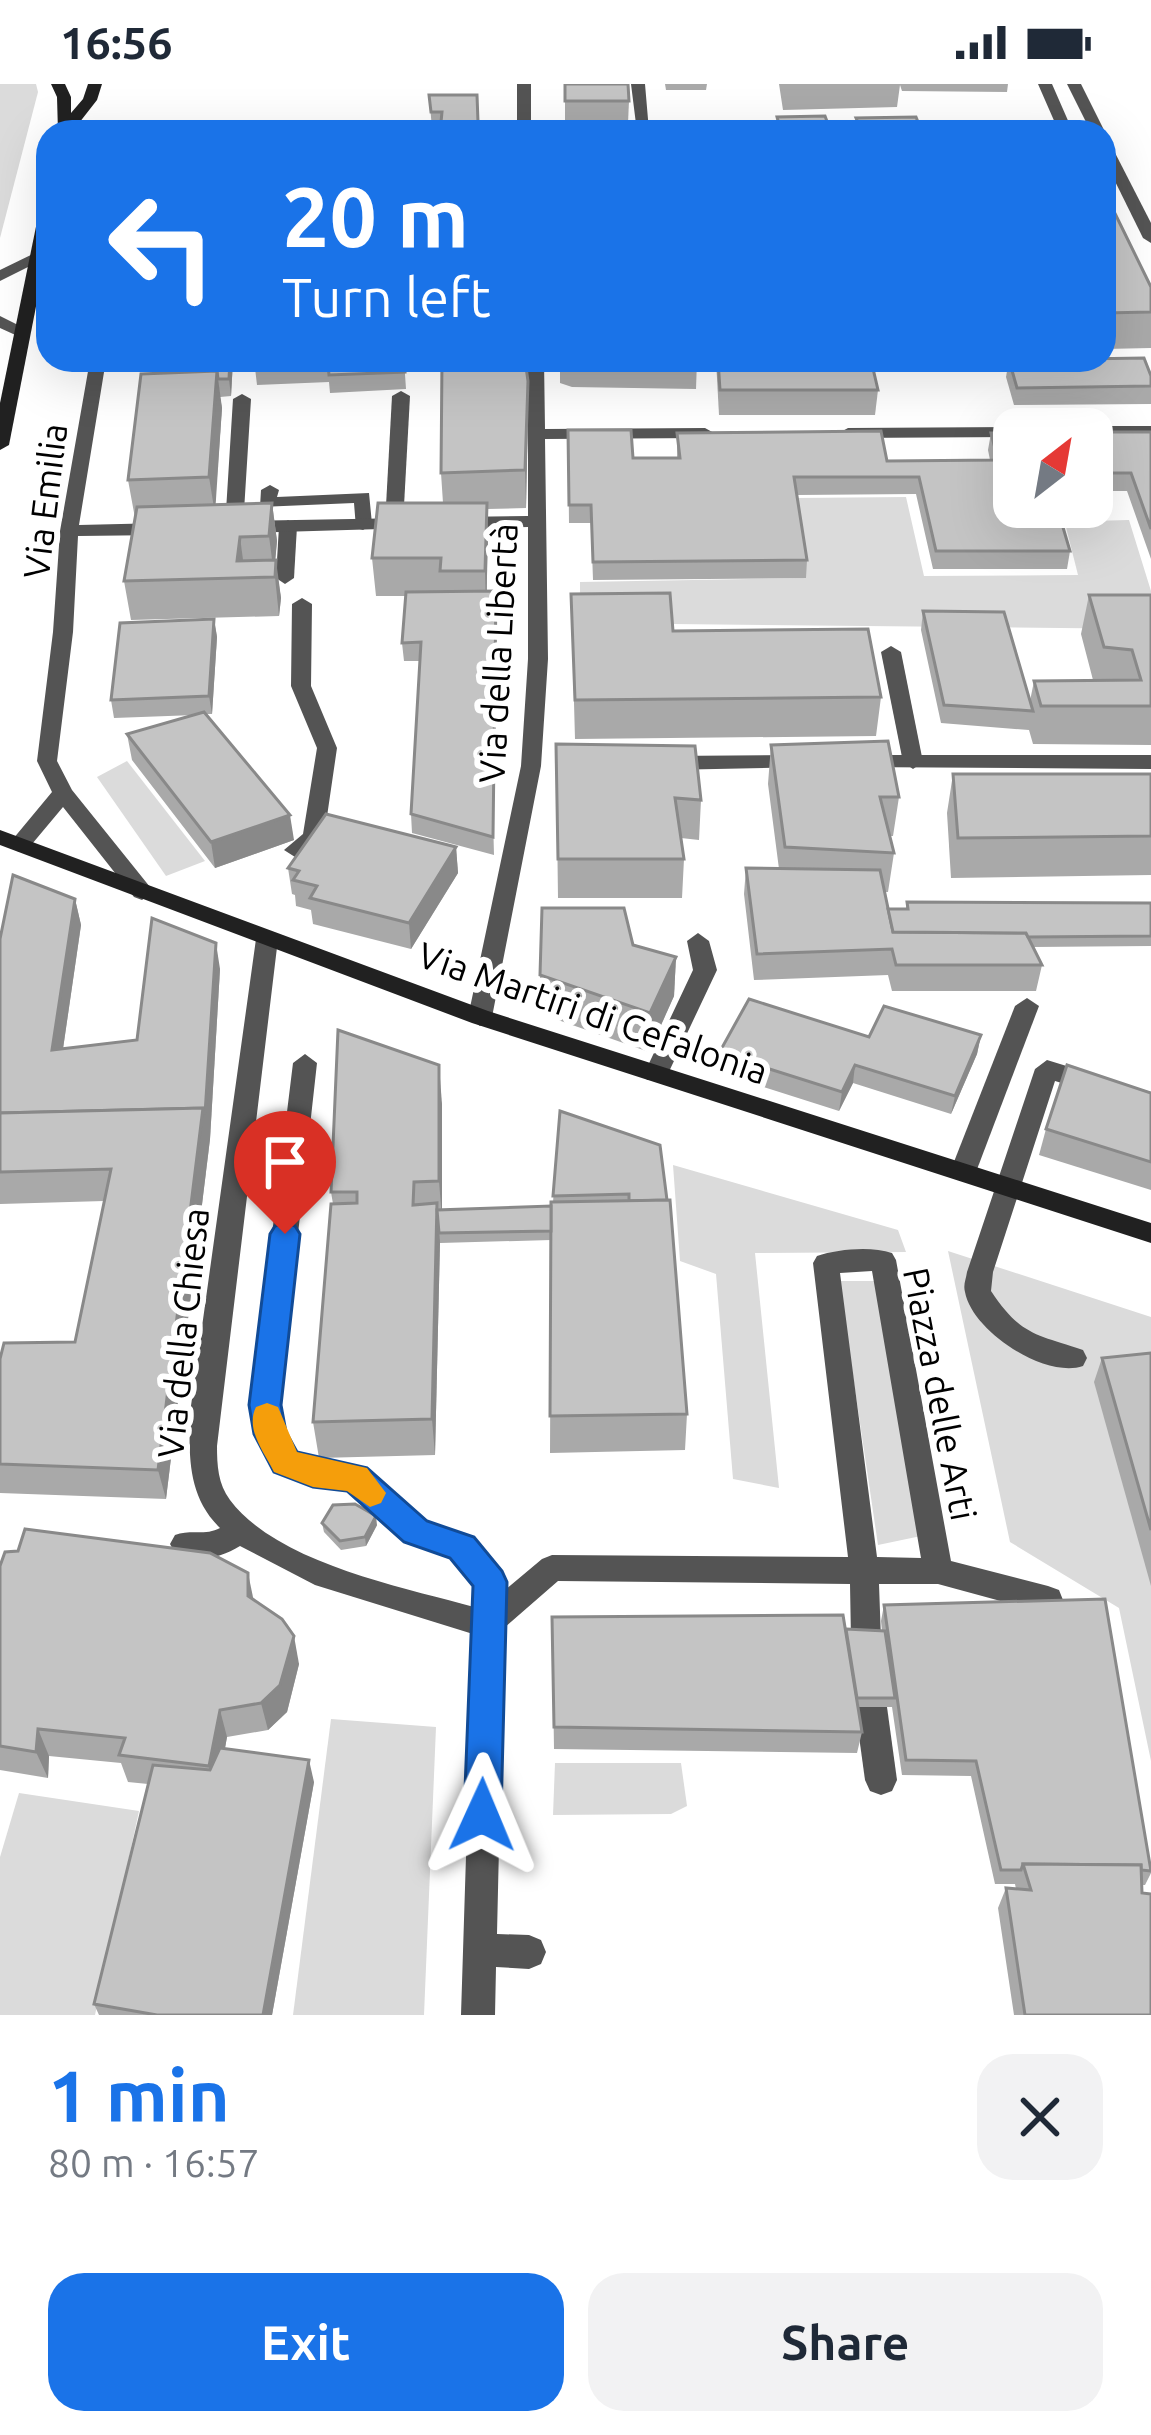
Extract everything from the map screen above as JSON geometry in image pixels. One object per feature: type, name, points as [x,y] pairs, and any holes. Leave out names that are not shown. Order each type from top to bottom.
[{"type":"street","points":[[58,84],[65,120]]},
{"type":"street","points":[[74,120],[90,100],[95,84]]},
{"type":"street","points":[[524,84],[524,120]]},
{"type":"street","points":[[638,84],[643,120]]},
{"type":"street","points":[[1045,84],[1061,120]]},
{"type":"street","points":[[1074,84],[1091,120]]},
{"type":"street","points":[[1116,169],[1151,238]]},
{"type":"street","points":[[0,276],[36,258]]},
{"type":"street","name":"Via Emilia","points":[[0,445],[36,270]]},
{"type":"street","points":[[0,321],[22,333]]},
{"type":"street","name":"Via Emilia","points":[[63,793],[46,761],[63,632],[69,530],[96,372]]},
{"type":"street","name":"Via della Libertà","points":[[480,1017],[541,765],[544,659],[536,372]]},
{"type":"street","points":[[394,524],[401,396]]},
{"type":"street","points":[[234,527],[242,399]]},
{"type":"street","points":[[1113,431],[1151,431]]},
{"type":"street","points":[[823,433],[993,432]]},
{"type":"street","points":[[539,434],[728,433]]},
{"type":"street","points":[[270,490],[266,502],[363,497],[363,524]]},
{"type":"street","points":[[212,528],[538,521]]},
{"type":"street","points":[[285,578],[288,526]]},
{"type":"street","points":[[69,530],[190,528]]},
{"type":"street","points":[[295,850],[313,837],[326,748],[301,686],[302,604]]},
{"type":"street","points":[[891,652],[913,762]]},
{"type":"street","points":[[638,763],[820,762]]},
{"type":"street","points":[[844,762],[1151,762]]},
{"type":"street","points":[[6,845],[63,793],[142,892]]},
{"type":"street","name":"Via Martiri di Cefalonia","points":[[6,845],[480,1017],[1151,1233]]},
{"type":"street","name":"Via della Chiesa","points":[[267,939],[204,1413],[205,1480],[238,1532],[308,1570],[488,1624]]},
{"type":"street","points":[[656,1074],[705,970],[698,941]]},
{"type":"street","points":[[963,1172],[1027,1006]]},
{"type":"street","points":[[304,1064],[265,1405],[270,1434],[286,1462],[313,1473],[355,1478],[416,1532],[462,1548],[490,1582],[478,2015]]},
{"type":"street","points":[[1073,1358],[1045,1354],[1012,1338],[978,1292],[980,1272],[1047,1069],[1151,1102]]},
{"type":"street","name":"Piazza delle Arti","points":[[864,1570],[826,1263],[883,1260],[938,1571],[1048,1600]]},
{"type":"street","points":[[185,1544],[215,1546],[238,1532]]},
{"type":"street","points":[[488,1624],[552,1568],[938,1571]]},
{"type":"street","points":[[864,1570],[866,1640]]},
{"type":"street","points":[[871,1707],[881,1780]]},
{"type":"street","points":[[480,1950],[530,1952]]},
{"type":"shaded area","points":[[0,84],[36,84],[38,92],[0,238]]},
{"type":"shaded area","points":[[906,497],[924,576],[1078,575],[1066,528],[1113,528],[1113,520],[1129,520],[1151,591],[1151,629],[580,623],[580,582],[803,578],[796,498]]},
{"type":"shaded area","points":[[127,761],[205,861],[166,876],[97,777]]},
{"type":"shaded area","points":[[673,1165],[898,1230],[906,1252],[755,1253],[779,1488],[733,1479],[716,1274],[680,1261]]},
{"type":"shaded area","points":[[948,1251],[1151,1317],[1151,1761],[1119,1608],[1010,1542]]},
{"type":"shaded area","points":[[839,1281],[875,1281],[921,1536],[878,1545]]},
{"type":"shaded area","points":[[331,1719],[436,1727],[424,2015],[293,2015]]},
{"type":"shaded area","points":[[555,1763],[681,1763],[687,1806],[671,1814],[553,1815]]},
{"type":"shaded area","points":[[19,1793],[139,1811],[95,2015],[0,2015],[0,1857]]},
{"type":"building","points":[[565,84],[628,84],[629,101],[565,101]]},
{"type":"building","points":[[429,95],[477,95],[478,120],[441,120],[442,112],[431,112]]},
{"type":"building","points":[[825,116],[826,120],[778,120]]},
{"type":"building","points":[[916,117],[917,120],[857,120]]},
{"type":"building","points":[[1116,216],[1151,287],[1151,312],[1116,313]]},
{"type":"building","points":[[1116,358],[1144,358],[1151,386],[1017,388],[1012,372],[1116,372]]},
{"type":"building","points":[[217,372],[209,477],[128,480],[141,374]]},
{"type":"building","points":[[329,372],[405,372],[329,375]]},
{"type":"building","points":[[442,372],[527,372],[525,470],[441,473]]},
{"type":"building","points":[[719,372],[874,372],[878,390],[720,390]]},
{"type":"building","points":[[568,430],[631,430],[633,458],[680,458],[677,433],[881,431],[887,461],[993,460],[993,528],[1063,528],[1070,551],[936,551],[919,477],[794,477],[807,560],[593,562],[591,505],[569,505]]},
{"type":"building","points":[[1113,432],[1151,432],[1151,529],[1131,473],[1113,473]]},
{"type":"building","points":[[272,503],[269,536],[240,537],[237,561],[276,560],[275,577],[124,581],[137,507]]},
{"type":"building","points":[[378,503],[487,503],[485,571],[440,571],[441,558],[372,558]]},
{"type":"building","points":[[496,591],[493,837],[411,814],[421,642],[402,643],[406,592]]},
{"type":"building","points":[[670,593],[673,631],[868,629],[881,697],[575,700],[571,594]]},
{"type":"building","points":[[1089,595],[1151,595],[1151,706],[1041,706],[1034,681],[1141,680],[1132,650],[1104,647]]},
{"type":"building","points":[[923,611],[1004,612],[1033,711],[944,705]]},
{"type":"building","points":[[214,619],[209,696],[111,700],[120,623]]},
{"type":"building","points":[[204,712],[290,815],[211,842],[127,734]]},
{"type":"building","points":[[888,741],[899,797],[880,797],[894,853],[785,847],[771,745]]},
{"type":"building","points":[[556,744],[695,746],[701,800],[675,798],[684,859],[558,859]]},
{"type":"building","points":[[953,774],[1151,774],[1151,836],[958,838]]},
{"type":"building","points":[[326,814],[456,847],[409,923],[310,898],[317,886],[293,880],[299,871],[288,868]]},
{"type":"building","points":[[746,868],[880,870],[893,932],[1026,933],[1042,965],[896,965],[892,949],[757,954]]},
{"type":"building","points":[[13,875],[75,899],[52,1050],[137,1040],[152,918],[216,943],[205,1114],[203,1108],[0,1113],[0,939]]},
{"type":"building","points":[[907,902],[1151,903],[1151,936],[893,932],[888,909],[908,909]]},
{"type":"building","points":[[542,908],[624,908],[633,945],[676,957],[650,1013],[540,975]]},
{"type":"building","points":[[749,999],[869,1037],[884,1006],[981,1035],[955,1096],[855,1065],[842,1092],[719,1053]]},
{"type":"building","points":[[338,1030],[439,1065],[439,1181],[414,1182],[413,1205],[437,1203],[432,1419],[313,1422],[331,1204],[357,1203],[357,1192],[331,1192]]},
{"type":"building","points":[[1067,1065],[1151,1093],[1151,1162],[1046,1129]]},
{"type":"building","points":[[203,1108],[158,1470],[0,1464],[4,1343],[75,1342],[111,1169],[0,1172],[0,1113]]},
{"type":"building","points":[[560,1111],[660,1145],[667,1200],[629,1201],[629,1194],[553,1196]]},
{"type":"building","points":[[670,1200],[687,1414],[550,1416],[551,1202]]},
{"type":"building","points":[[551,1206],[551,1231],[439,1233],[437,1210]]},
{"type":"building","points":[[1151,1353],[1151,1530],[1102,1358]]},
{"type":"building","points":[[355,1504],[376,1516],[365,1537],[340,1541],[322,1523],[333,1505]]},
{"type":"building","points":[[25,1529],[210,1553],[248,1573],[248,1596],[282,1619],[294,1636],[280,1685],[261,1703],[220,1710],[209,1766],[119,1755],[125,1738],[38,1729],[36,1752],[0,1746],[0,1566],[5,1552],[18,1551]]},
{"type":"building","points":[[1105,1599],[1151,1871],[1141,1870],[1141,1865],[1023,1864],[1021,1870],[1001,1870],[976,1761],[906,1760],[884,1605]]},
{"type":"building","points":[[843,1615],[862,1732],[554,1727],[552,1617]]},
{"type":"building","points":[[846,1629],[885,1631],[895,1698],[857,1698]]},
{"type":"building","points":[[220,1748],[309,1760],[263,2015],[157,2015],[94,2004],[153,1765],[210,1770]]},
{"type":"building","points":[[1023,1864],[1141,1865],[1142,1893],[1151,1894],[1151,2015],[1025,2015],[1006,1888],[1031,1890]]},
{"type":"slow traffic","points":[[267,1416],[270,1434],[286,1462],[313,1473],[355,1478],[370,1493]]},
{"type":"route","points":[[285,1234],[265,1405],[270,1434],[286,1462],[313,1473],[355,1478],[416,1532],[462,1548],[490,1582],[482,1815]]}]
